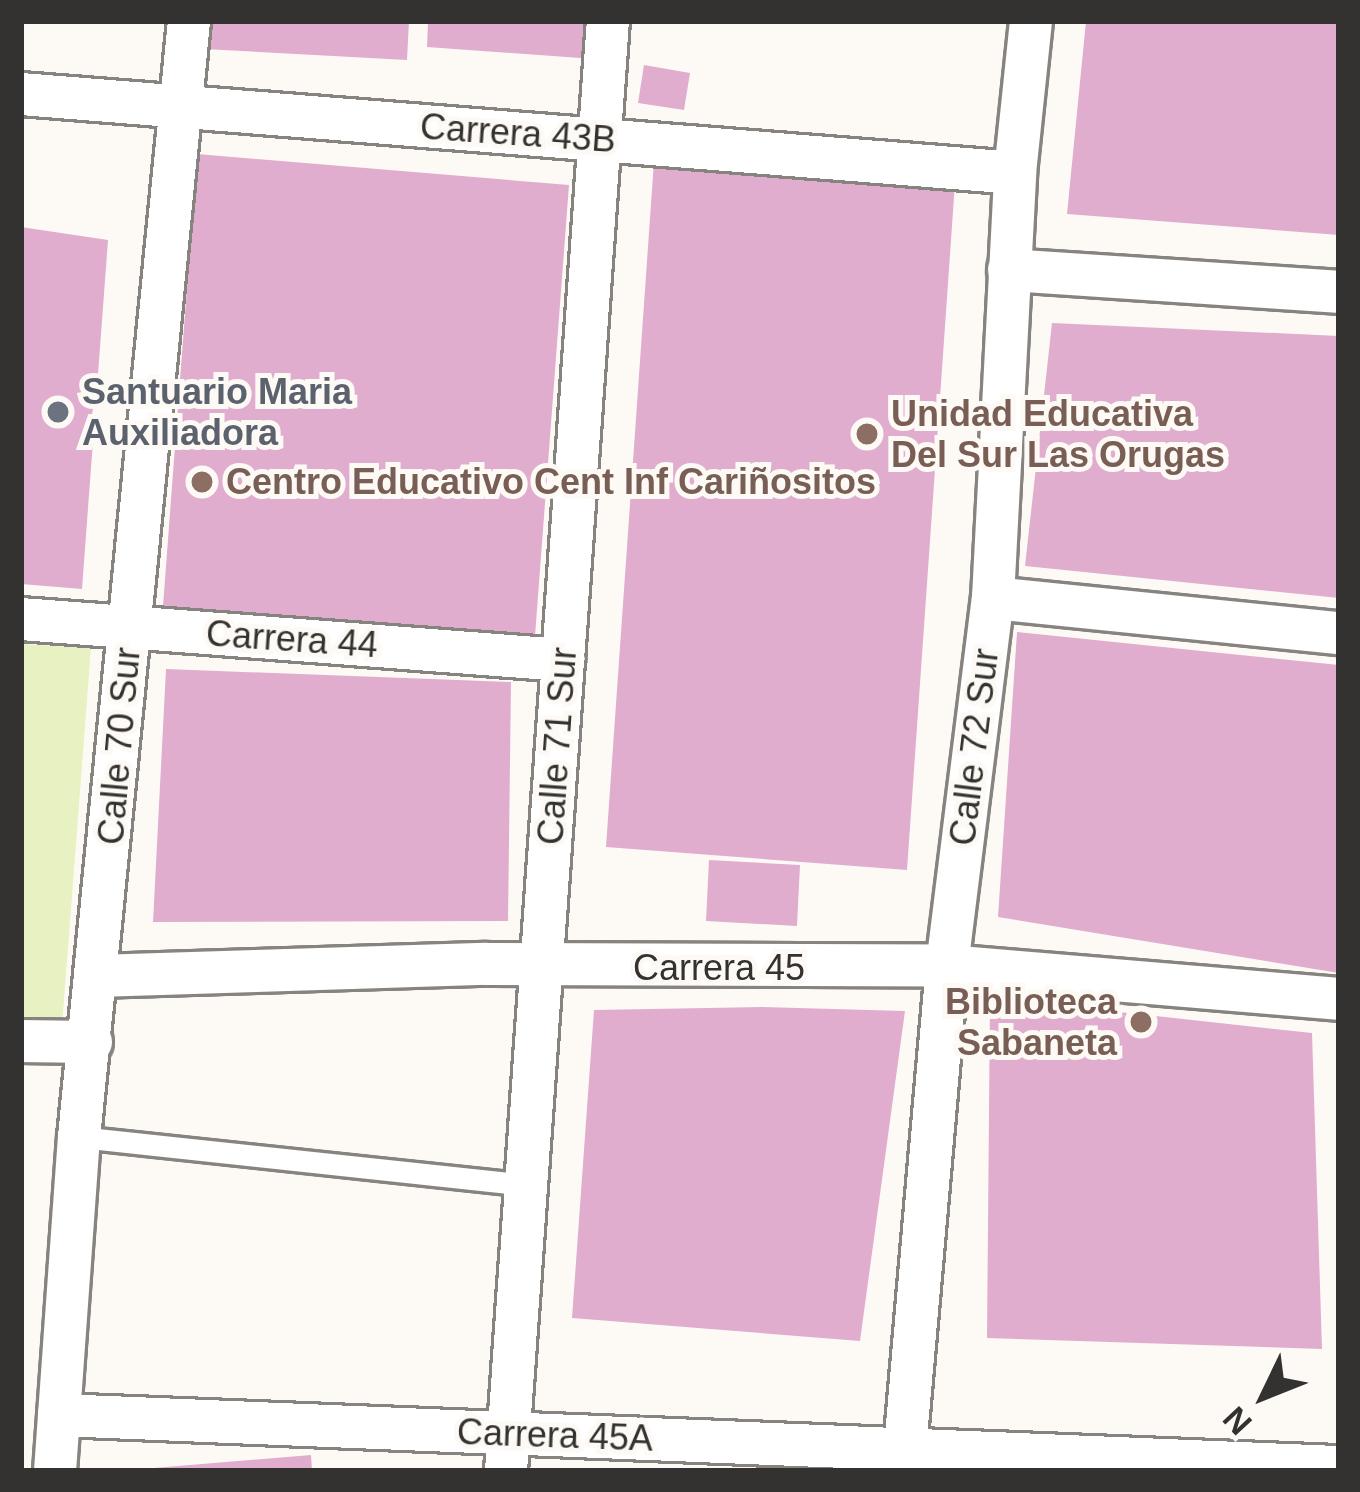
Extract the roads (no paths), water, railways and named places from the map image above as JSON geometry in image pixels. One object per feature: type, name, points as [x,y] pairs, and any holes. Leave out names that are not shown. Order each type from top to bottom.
[{"type":"street","name":"Calle 70 Sur","points":[[55,1471],[79,1137],[189,21]]},
{"type":"street","name":"Calle 71 Sur","points":[[507,1452],[608,21]]},
{"type":"street","name":"Calle 72 Sur","points":[[903,1460],[947,966],[993,598],[1015,173],[1031,21]]},
{"type":"street","name":"Carrera 43B","points":[[21,94],[1015,173]]},
{"type":"street","points":[[1009,270],[1339,292]]},
{"type":"street","points":[[993,598],[1339,633]]},
{"type":"street","name":"Carrera 44","points":[[21,619],[563,660]]},
{"type":"street","name":"Carrera 45","points":[[97,976],[541,967],[947,966],[1339,998]]},
{"type":"street","points":[[21,1041],[91,1042]]},
{"type":"street","name":"Carrera 45A","points":[[59,1414],[507,1452],[1339,1466]]},
{"type":"lane","points":[[79,1137],[526,1185]]},
{"type":"place","name":"Santuario Maria Auxiliadora","points":[[58,412]]},
{"type":"place","name":"Unidad Educativa Del Sur Las Orugas","points":[[867,434]]},
{"type":"place","name":"Centro Educativo Cent Inf Cariñositos","points":[[202,482]]},
{"type":"place","name":"Biblioteca Sabaneta","points":[[1141,1022]]}]
